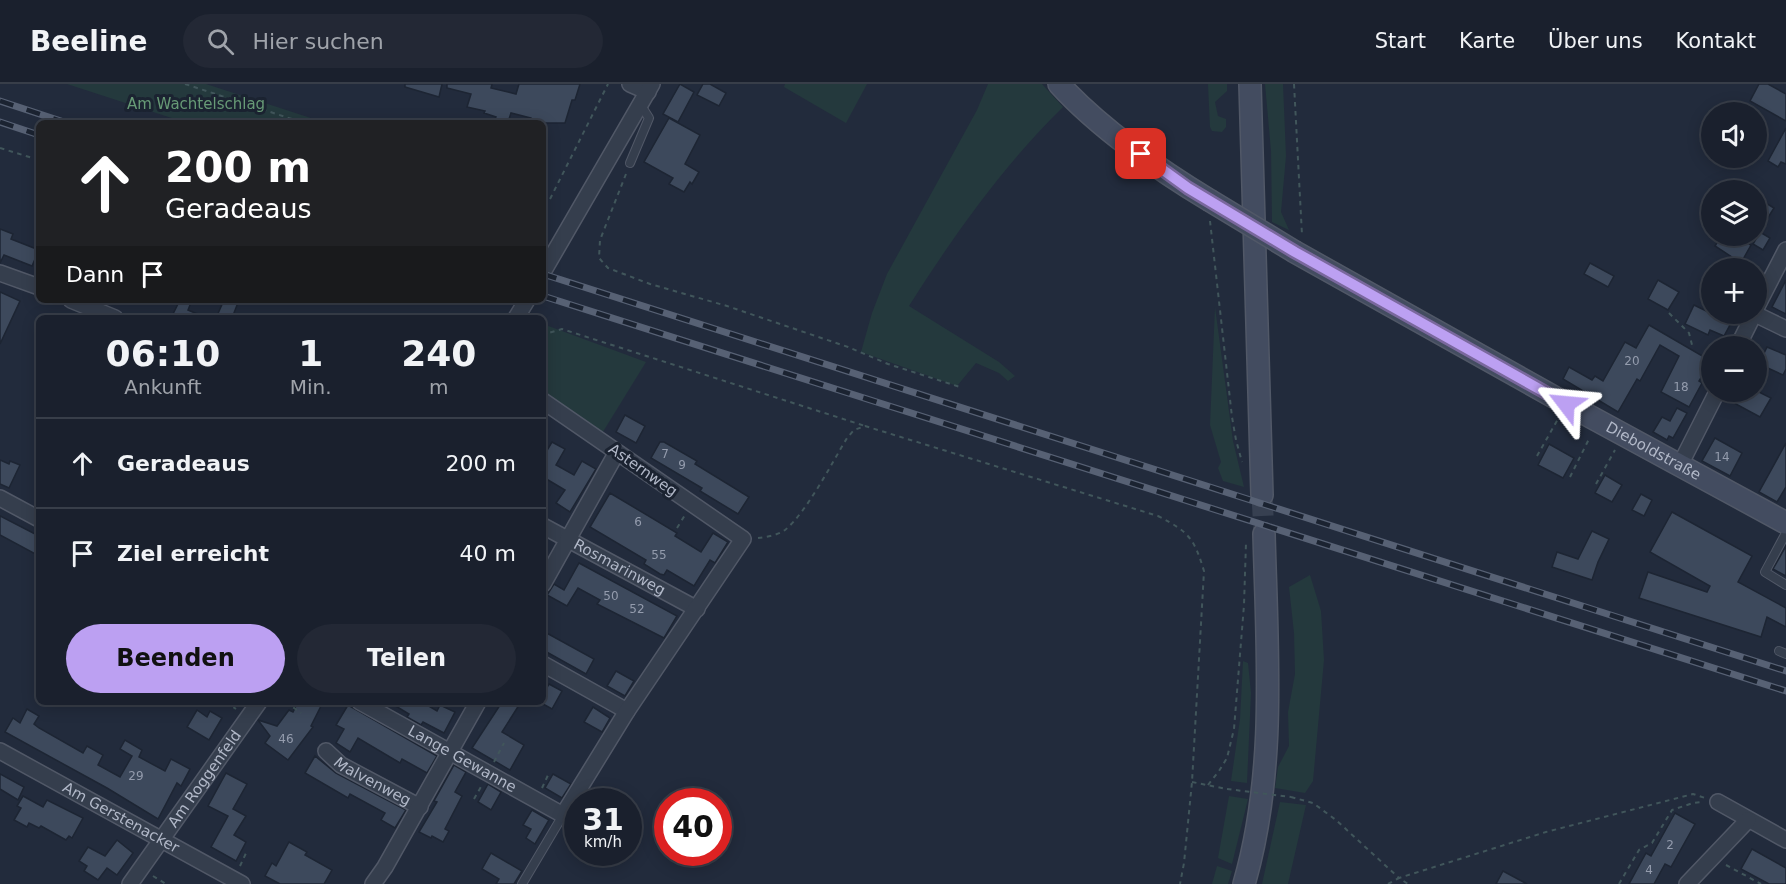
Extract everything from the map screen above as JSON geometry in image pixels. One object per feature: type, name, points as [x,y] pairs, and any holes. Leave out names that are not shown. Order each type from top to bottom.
[{"type":"street","points":[[546,267],[647,94],[630,84]]},
{"type":"street","name":"Dieboldstraße","points":[[1059,84],[1110,130],[1167,173],[1209,200],[1299,254],[1566,404],[1786,523]]},
{"type":"street","points":[[1250,84],[1262,495]]},
{"type":"street","points":[[1767,287],[1786,250]]},
{"type":"street","points":[[0,273],[36,286]]},
{"type":"street","points":[[78,303],[108,315]]},
{"type":"street","points":[[1767,320],[1786,329]]},
{"type":"street","points":[[1680,465],[1712,402]]},
{"type":"street","name":"Asternweg","points":[[546,403],[743,539]]},
{"type":"street","points":[[546,578],[617,452]]},
{"type":"street","points":[[0,498],[36,517]]},
{"type":"street","name":"Rosmarinweg","points":[[546,528],[697,609]]},
{"type":"street","points":[[1244,884],[1254,850],[1265,766],[1267,666],[1255,537]]},
{"type":"street","points":[[563,815],[627,711],[743,539]]},
{"type":"street","points":[[546,666],[627,711]]},
{"type":"street","name":"Am Roggenfeld","points":[[130,884],[257,705]]},
{"type":"street","name":"Lange Gewanne","points":[[365,705],[563,815]]},
{"type":"street","points":[[373,884],[420,807],[476,705]]},
{"type":"street","name":"Am Gerstenacker","points":[[0,751],[242,884]]},
{"type":"street","name":"Malvenweg","points":[[326,751],[342,765],[420,807]]},
{"type":"street","points":[[1718,802],[1786,840]]},
{"type":"street","points":[[1687,884],[1748,820]]},
{"type":"lane","points":[[630,163],[649,118],[647,94]]},
{"type":"lane","points":[[1786,533],[1765,572],[1786,585]]},
{"type":"lane","points":[[522,884],[563,815]]},
{"type":"path","points":[[185,84],[295,120]]},
{"type":"path","points":[[546,202],[549,201],[608,84]]},
{"type":"path","points":[[1294,84],[1299,254]]},
{"type":"path","points":[[0,148],[36,159]]},
{"type":"path","points":[[630,163],[600,240],[599,258],[608,268],[650,284],[717,302],[849,347],[888,364],[960,387]]},
{"type":"path","points":[[1209,200],[1232,417],[1244,468]]},
{"type":"path","points":[[1669,312],[1689,333],[1692,345]]},
{"type":"path","points":[[546,334],[562,329],[865,426],[1158,516],[1181,528],[1197,547],[1204,571],[1192,782],[1180,884]]},
{"type":"path","points":[[1537,456],[1566,404]]},
{"type":"path","points":[[1570,477],[1598,421]]},
{"type":"path","points":[[743,539],[776,535],[785,530],[798,516],[847,438],[854,430],[865,426]]},
{"type":"path","points":[[1596,484],[1624,435]]},
{"type":"path","points":[[1208,785],[1227,758],[1234,729],[1244,605],[1245,548],[1255,537]]},
{"type":"path","points":[[290,705],[301,713]]},
{"type":"path","points":[[1192,782],[1291,797],[1313,803],[1408,884]]},
{"type":"path","points":[[1388,884],[1400,878],[1546,832],[1693,794],[1718,802]]},
{"type":"path","points":[[1619,884],[1639,850],[1652,843],[1672,810],[1693,803],[1718,802]]},
{"type":"path","points":[[1712,858],[1761,884]]},
{"type":"green space","name":"Am Wachtelschlag","points":[[67,84],[206,84],[317,120],[178,120]]},
{"type":"green space","points":[[785,84],[867,84],[846,123],[784,87]]},
{"type":"green space","points":[[988,84],[1042,84],[1063,107],[1020,153],[980,202],[909,306],[999,362],[1015,376],[1008,381],[999,373],[976,363],[957,386],[861,352],[872,313],[887,274],[977,110]]},
{"type":"green space","points":[[1208,84],[1227,84],[1227,91],[1215,102],[1218,116],[1226,119],[1226,127],[1222,132],[1212,131],[1210,127]]},
{"type":"green space","points":[[1265,84],[1283,84],[1286,156],[1281,212],[1289,230],[1272,222],[1271,151]]},
{"type":"green space","points":[[1215,307],[1233,441],[1244,487],[1223,481],[1218,468],[1221,462],[1210,425]]},
{"type":"green space","points":[[546,325],[646,362],[601,435],[546,399]]},
{"type":"green space","points":[[1310,575],[1321,611],[1324,660],[1313,781],[1305,793],[1275,788],[1278,767],[1289,746],[1288,712],[1295,674],[1294,633],[1289,587]]},
{"type":"green space","points":[[1243,661],[1248,663],[1251,693],[1247,783],[1231,781],[1240,719]]},
{"type":"green space","points":[[1229,796],[1248,799],[1232,864],[1218,858]]},
{"type":"green space","points":[[1280,802],[1306,805],[1288,884],[1262,884]]},
{"type":"green space","points":[[1217,866],[1232,871],[1228,884],[1212,884]]},
{"type":"building","points":[[405,84],[442,84],[439,97],[405,87]]},
{"type":"building","points":[[447,84],[492,84],[491,88],[516,94],[519,84],[580,84],[565,123],[546,123],[546,120],[531,120],[531,118],[511,113],[509,120],[495,119],[496,117],[484,113],[485,111],[467,107],[471,94],[447,88]]},
{"type":"building","points":[[680,84],[694,92],[678,122],[663,114]]},
{"type":"building","points":[[703,84],[710,84],[726,93],[719,106],[697,95]]},
{"type":"building","points":[[1759,84],[1768,84],[1786,94],[1786,121],[1767,110],[1767,102],[1750,101]]},
{"type":"building","points":[[669,118],[700,135],[685,164],[699,172],[684,192],[669,184],[673,178],[644,162]]},
{"type":"building","points":[[1786,128],[1786,164],[1781,162],[1778,167],[1768,161]]},
{"type":"building","points":[[1767,204],[1774,208],[1767,219]]},
{"type":"building","points":[[0,229],[13,234],[11,239],[36,249],[36,257],[32,266],[4,255],[0,263]]},
{"type":"building","points":[[1715,246],[1750,246],[1744,258],[1733,258]]},
{"type":"building","points":[[1590,263],[1614,276],[1608,287],[1584,274]]},
{"type":"building","points":[[1658,280],[1679,292],[1668,310],[1648,299]]},
{"type":"building","points":[[1786,280],[1786,314],[1772,307]]},
{"type":"building","points":[[0,292],[20,301],[0,344]]},
{"type":"building","points":[[178,303],[191,303],[188,310],[200,315],[172,315]]},
{"type":"building","points":[[223,303],[238,303],[233,315],[217,315]]},
{"type":"building","points":[[1694,305],[1701,308],[1701,324],[1730,324],[1724,336],[1710,330],[1708,335],[1685,324]]},
{"type":"building","points":[[1649,325],[1701,355],[1699,381],[1701,385],[1689,407],[1661,392],[1679,356],[1660,345],[1640,381],[1637,379],[1618,412],[1563,379],[1569,367],[1592,380],[1595,376],[1603,381],[1625,342],[1636,348]]},
{"type":"building","points":[[1767,347],[1786,355],[1786,369],[1783,375],[1767,368]]},
{"type":"building","points":[[1767,396],[1771,398],[1760,417],[1734,403],[1767,402]]},
{"type":"building","points":[[1677,408],[1687,413],[1673,438],[1669,436],[1667,440],[1653,432],[1662,417],[1670,421]]},
{"type":"building","points":[[625,415],[645,426],[636,443],[616,432]]},
{"type":"building","points":[[1715,438],[1742,453],[1730,476],[1702,461]]},
{"type":"building","points":[[552,442],[565,449],[556,465],[574,475],[582,461],[596,469],[570,512],[556,503],[565,490],[546,479],[546,452]]},
{"type":"building","points":[[660,442],[664,442],[697,461],[695,464],[749,497],[738,514],[700,491],[702,488],[651,458]]},
{"type":"building","points":[[1786,443],[1786,487],[1777,502],[1759,492]]},
{"type":"building","points":[[1549,444],[1574,458],[1563,478],[1538,465]]},
{"type":"building","points":[[0,460],[20,465],[9,488],[0,484]]},
{"type":"building","points":[[1605,475],[1622,485],[1612,502],[1595,493]]},
{"type":"building","points":[[610,493],[677,533],[675,536],[701,552],[713,533],[728,542],[715,563],[710,560],[694,586],[667,570],[664,575],[660,574],[644,564],[646,560],[590,527]]},
{"type":"building","points":[[1641,494],[1652,500],[1644,516],[1632,510]]},
{"type":"building","points":[[1672,512],[1752,556],[1738,582],[1786,608],[1786,627],[1767,617],[1761,637],[1639,598],[1648,572],[1707,592],[1710,586],[1650,552]]},
{"type":"building","points":[[0,516],[36,534],[36,554],[0,535]]},
{"type":"building","points":[[1592,531],[1609,539],[1592,580],[1552,567],[1557,552],[1578,559]]},
{"type":"building","points":[[1786,546],[1786,576],[1773,569]]},
{"type":"building","points":[[579,563],[677,616],[664,638],[597,604],[600,600],[578,588],[567,606],[547,595],[554,584],[564,590]]},
{"type":"building","points":[[546,633],[594,659],[586,674],[546,652]]},
{"type":"building","points":[[616,671],[634,681],[625,696],[607,686]]},
{"type":"building","points":[[549,684],[562,691],[552,709],[545,705],[546,689]]},
{"type":"building","points":[[296,705],[322,705],[311,726],[313,727],[288,760],[265,743],[270,736],[258,720],[277,726],[289,710],[293,712]]},
{"type":"building","points":[[348,705],[437,756],[427,773],[402,759],[400,763],[358,738],[350,752],[336,743],[344,729],[336,725]]},
{"type":"building","points":[[394,705],[427,705],[437,711],[440,705],[455,712],[444,733],[423,722],[421,725],[407,717],[409,714]]},
{"type":"building","points":[[500,705],[519,705],[502,732],[524,745],[510,770],[472,748]]},
{"type":"building","points":[[593,707],[610,718],[602,732],[584,722]]},
{"type":"building","points":[[27,709],[39,716],[34,724],[39,728],[83,753],[87,746],[103,755],[98,765],[120,777],[132,756],[120,749],[125,740],[142,750],[139,757],[165,771],[171,759],[190,769],[181,786],[177,783],[158,819],[5,732],[13,718],[20,723]]},
{"type":"building","points":[[197,710],[207,717],[210,711],[222,718],[209,740],[187,727]]},
{"type":"building","points":[[315,756],[336,773],[406,810],[395,828],[381,820],[385,813],[350,794],[348,798],[305,773]]},
{"type":"building","points":[[454,765],[466,772],[455,792],[462,796],[445,829],[449,831],[443,842],[419,832],[437,802],[434,801]]},
{"type":"building","points":[[226,773],[247,784],[233,809],[246,816],[234,835],[246,842],[236,861],[211,847],[228,816],[208,806]]},
{"type":"building","points":[[0,774],[24,787],[18,800],[0,789]]},
{"type":"building","points":[[553,774],[571,784],[568,788],[564,788],[562,798],[545,788]]},
{"type":"building","points":[[488,784],[501,792],[491,810],[478,802]]},
{"type":"building","points":[[23,796],[43,807],[47,800],[83,818],[72,838],[69,836],[66,840],[41,826],[39,828],[29,823],[27,827],[14,820],[21,808],[17,806]]},
{"type":"building","points":[[532,810],[549,820],[535,844],[526,838],[531,829],[523,825]]},
{"type":"building","points":[[1675,813],[1695,824],[1671,867],[1665,864],[1654,884],[1629,884],[1646,853],[1651,856]]},
{"type":"building","points":[[117,840],[133,853],[117,875],[107,868],[98,880],[84,871],[87,866],[79,861],[88,847],[105,856]]},
{"type":"building","points":[[289,842],[307,852],[305,855],[332,870],[324,884],[280,884],[265,876],[272,863],[276,866]]},
{"type":"building","points":[[1752,849],[1786,868],[1786,884],[1769,884],[1741,869]]},
{"type":"building","points":[[491,853],[522,871],[514,884],[496,884],[499,879],[482,869]]},
{"type":"building","points":[[1503,871],[1527,884],[1496,884]]},
{"type":"tunnel","points":[[1262,495],[1264,534]]},
{"type":"railway","points":[[0,101],[58,120]]},
{"type":"railway","points":[[0,122],[36,134]]},
{"type":"railway","points":[[546,275],[1786,671]]},
{"type":"railway","points":[[546,297],[1786,691]]},
{"type":"route","points":[[1141,154],[1188,188],[1295,252],[1566,404]]}]
